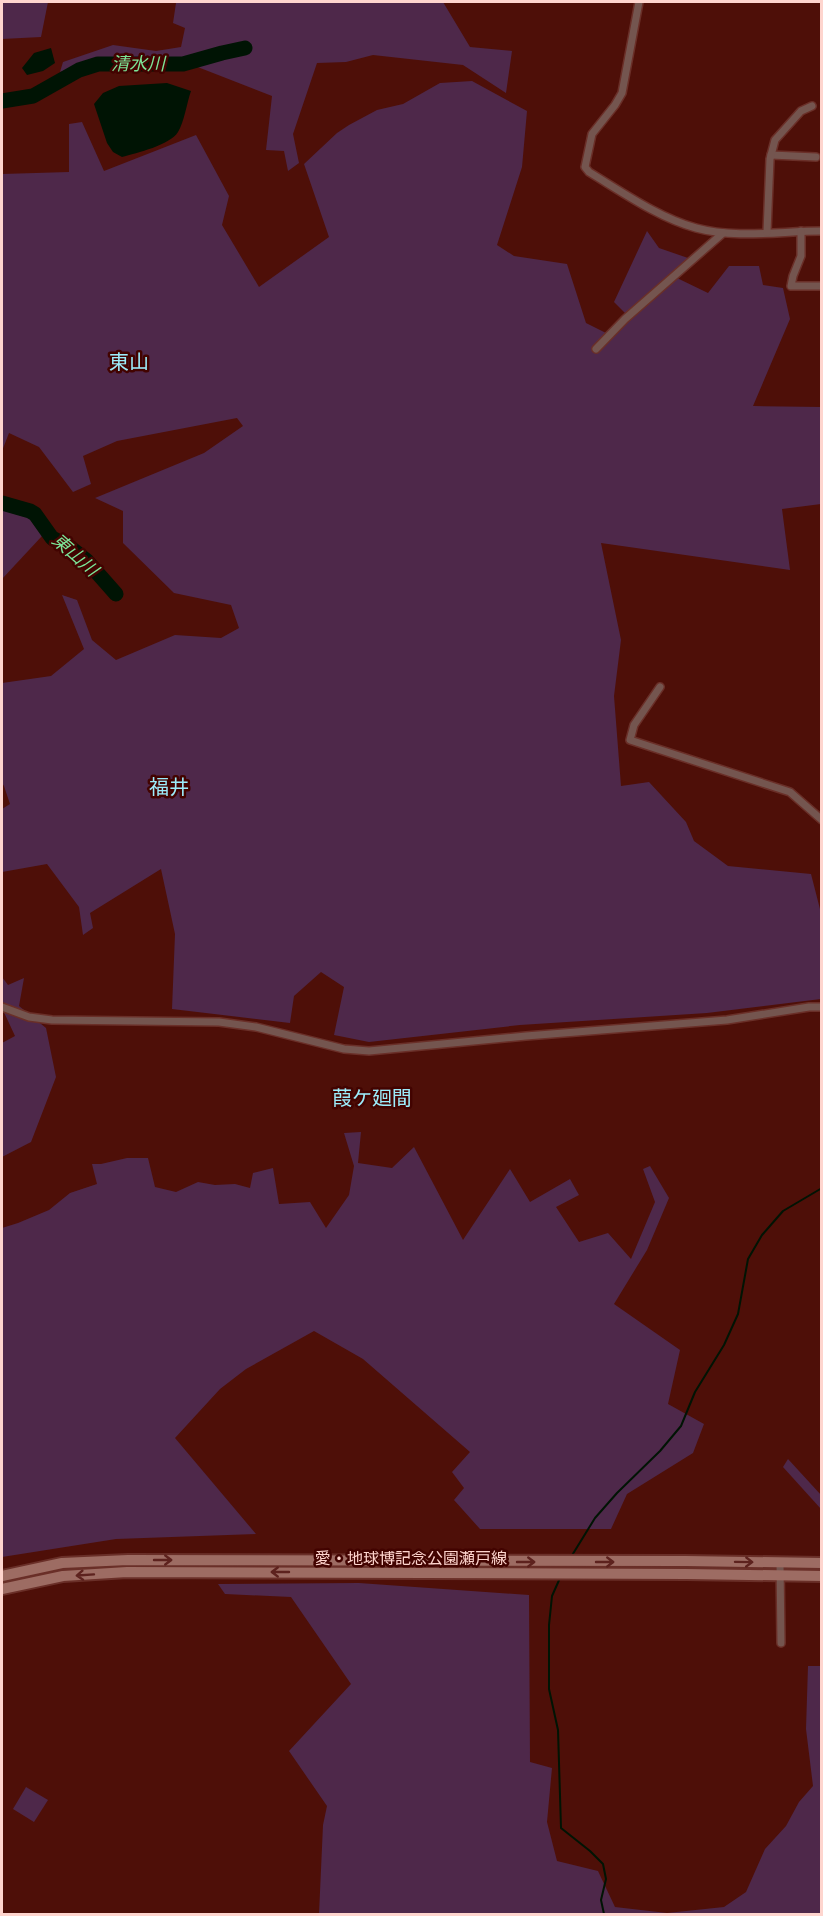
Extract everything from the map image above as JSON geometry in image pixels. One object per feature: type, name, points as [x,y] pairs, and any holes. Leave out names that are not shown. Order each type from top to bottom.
[{"type":"main road","name":"愛・地球博記念公園瀬戸線","points":[[2,1576],[62,1563],[128,1560],[822,1563]]},
{"type":"main road","name":"愛・地球博記念公園瀬戸線","points":[[2,1589],[63,1576],[127,1572],[822,1576]]},
{"type":"street","points":[[639,2],[622,93],[592,134],[585,167],[589,172],[650,208],[688,225],[723,233],[822,231]]},
{"type":"street","points":[[767,232],[771,155],[775,140],[801,111],[812,106]]},
{"type":"street","points":[[771,155],[816,157]]},
{"type":"street","points":[[801,231],[801,256],[791,286],[822,286]]},
{"type":"street","points":[[596,349],[625,319],[723,233]]},
{"type":"street","points":[[660,687],[634,725],[630,740],[790,792],[822,820]]},
{"type":"street","points":[[2,1007],[29,1017],[52,1020],[219,1022],[256,1027],[344,1049],[369,1051],[728,1020],[822,1007]]},
{"type":"street","points":[[780,1563],[781,1643]]},
{"type":"shaded area","points":[[2,2],[48,2],[41,37],[2,39]]},
{"type":"shaded area","points":[[174,2],[443,2],[470,47],[512,51],[506,93],[463,65],[373,55],[346,62],[317,63],[293,134],[299,163],[288,171],[284,151],[266,150],[272,96],[172,57],[98,60],[60,72],[63,62],[113,45],[156,51],[181,47],[185,28],[173,23],[176,3]]},
{"type":"shaded area","points":[[51,48],[55,63],[43,71],[27,75],[22,68],[34,53]]},
{"type":"shaded area","points":[[472,81],[527,111],[522,167],[497,245],[514,256],[567,264],[586,323],[614,337],[631,319],[614,302],[647,231],[659,248],[688,258],[677,278],[708,293],[729,266],[759,266],[763,285],[783,288],[790,319],[753,406],[822,407],[821,504],[782,509],[790,570],[601,543],[621,640],[614,696],[621,786],[649,782],[686,822],[694,841],[728,866],[811,874],[821,913],[821,999],[707,1013],[520,1025],[369,1042],[334,1035],[344,987],[321,972],[294,996],[290,1023],[172,1009],[175,934],[161,869],[90,913],[93,928],[83,935],[79,907],[47,864],[2,872],[2,809],[10,804],[2,783],[2,683],[51,676],[84,649],[62,595],[77,600],[92,640],[116,660],[175,635],[221,638],[239,628],[231,605],[174,593],[123,543],[123,511],[95,498],[204,453],[243,426],[237,418],[117,441],[83,456],[91,484],[73,492],[39,447],[9,433],[2,451],[2,174],[69,172],[69,124],[82,122],[104,171],[196,135],[229,196],[222,225],[259,287],[329,237],[304,164],[337,133],[377,110],[403,104],[440,83]]},
{"type":"shaded area","points":[[167,83],[191,91],[178,132],[161,145],[144,151],[122,157],[113,152],[107,143],[94,104],[103,93],[119,86]]},
{"type":"shaded area","points":[[2,510],[29,518],[42,536],[2,579]]},
{"type":"shaded area","points":[[2,977],[8,985],[24,978],[19,1006],[46,1028],[56,1077],[31,1142],[2,1157],[2,1043],[15,1036],[2,1008]]},
{"type":"shaded area","points":[[361,1132],[358,1163],[392,1168],[414,1147],[463,1240],[510,1169],[530,1202],[570,1179],[579,1195],[556,1207],[579,1242],[608,1233],[631,1259],[655,1202],[643,1169],[650,1166],[669,1198],[647,1250],[614,1304],[680,1350],[668,1404],[704,1424],[693,1453],[627,1494],[611,1529],[480,1529],[454,1500],[464,1488],[452,1472],[470,1452],[363,1359],[314,1331],[246,1369],[220,1389],[175,1438],[256,1534],[116,1539],[2,1557],[2,1228],[49,1210],[70,1193],[97,1184],[92,1164],[127,1158],[148,1158],[155,1187],[176,1192],[198,1182],[215,1185],[235,1184],[250,1188],[253,1173],[273,1168],[279,1204],[310,1202],[326,1228],[349,1195],[354,1166],[344,1133]]},
{"type":"shaded area","points":[[788,1459],[821,1495],[821,1509],[783,1467]]},
{"type":"shaded area","points":[[359,1583],[529,1595],[530,1762],[552,1768],[547,1822],[557,1861],[598,1871],[615,1907],[667,1913],[724,1907],[746,1892],[765,1849],[786,1826],[799,1802],[813,1786],[806,1729],[808,1666],[821,1666],[821,1914],[319,1914],[323,1825],[327,1806],[289,1751],[351,1684],[291,1597],[225,1594],[218,1584]]},
{"type":"shaded area","points":[[26,1787],[48,1800],[34,1822],[13,1809]]},
{"type":"waterway","name":"清水川","points":[[2,101],[33,96],[79,70],[98,64],[183,64],[245,48]]},
{"type":"waterway","name":"東山川","points":[[2,503],[35,514],[52,538],[71,548],[86,560],[116,594]]},
{"type":"waterway","points":[[571,1557],[595,1518],[681,1426],[695,1392],[724,1345],[738,1314],[748,1259],[762,1235],[783,1211],[822,1188]]},
{"type":"waterway","points":[[560,1578],[552,1596],[549,1625],[549,1689],[558,1730],[561,1828],[603,1864],[606,1879],[601,1900],[604,1914]]},
{"type":"district","name":"東山","points":[[129,362]]},
{"type":"district","name":"福井","points":[[169,787]]},
{"type":"district","name":"葭ケ廻間","points":[[372,1098]]}]
